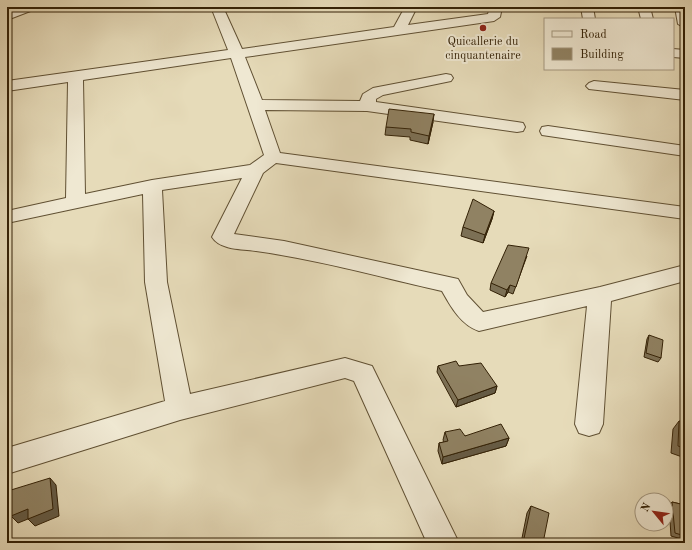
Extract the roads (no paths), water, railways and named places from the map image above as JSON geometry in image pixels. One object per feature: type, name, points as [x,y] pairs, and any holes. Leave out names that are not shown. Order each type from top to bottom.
[{"type":"street","points":[[7,16],[29,7]]},
{"type":"street","points":[[217,7],[238,53],[257,105],[264,163],[222,237],[227,240],[284,248],[450,285],[455,297],[479,322],[600,296],[685,273]]},
{"type":"street","points":[[399,31],[411,7]]},
{"type":"street","points":[[7,86],[494,17],[496,7]]},
{"type":"street","points":[[588,7],[589,18]]},
{"type":"street","points":[[644,7],[647,18]]},
{"type":"street","points":[[681,7],[685,24]]},
{"type":"street","points":[[674,53],[685,54]]},
{"type":"street","points":[[75,76],[76,203]]},
{"type":"street","points":[[367,106],[369,97],[378,91],[446,78]]},
{"type":"street","points":[[594,86],[685,95]]},
{"type":"street","points":[[257,105],[367,106],[517,127]]},
{"type":"street","points":[[548,131],[685,152]]},
{"type":"street","points":[[7,216],[76,203],[264,163],[685,213]]},
{"type":"street","points":[[152,186],[156,282],[180,408]]},
{"type":"street","points":[[589,424],[600,296]]},
{"type":"street","points":[[7,461],[180,408],[345,368],[363,374],[443,543]]},
{"type":"place","name":"Quicallerie du cinquantenaire","points":[[483,28]]}]
